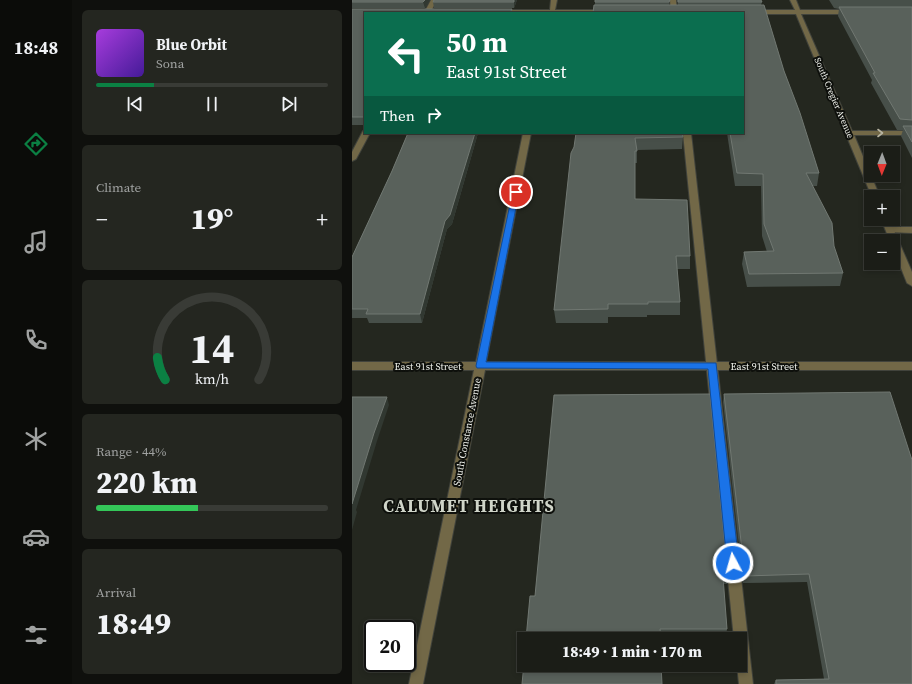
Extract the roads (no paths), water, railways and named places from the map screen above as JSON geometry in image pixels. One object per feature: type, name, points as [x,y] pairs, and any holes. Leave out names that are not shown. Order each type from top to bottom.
[{"type":"street","points":[[428,12],[434,0]]},
{"type":"street","points":[[552,12],[554,0]]},
{"type":"street","points":[[673,0],[674,12]]},
{"type":"street","name":"South Cregier Avenue","points":[[793,0],[873,190]]},
{"type":"street","points":[[746,12],[858,12]]},
{"type":"street","points":[[849,133],[912,133]]},
{"type":"street","points":[[352,159],[365,134]]},
{"type":"street","name":"South Constance Avenue","points":[[416,684],[527,134]]},
{"type":"street","points":[[687,134],[746,684]]},
{"type":"street","points":[[888,226],[912,284]]},
{"type":"street","points":[[890,230],[912,230]]},
{"type":"street","name":"East 91st Street","points":[[352,366],[912,366]]},
{"type":"district","name":"CALUMET HEIGHTS","points":[[469,506]]}]
